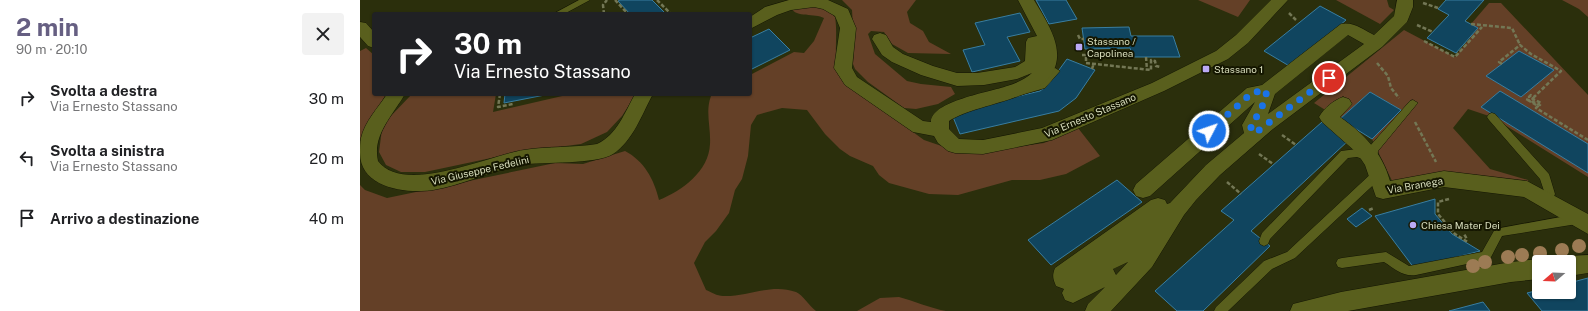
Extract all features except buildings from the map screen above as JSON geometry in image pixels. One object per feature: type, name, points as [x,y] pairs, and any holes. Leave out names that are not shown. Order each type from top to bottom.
[{"type":"street","points":[[752,23],[771,11],[789,5],[814,2],[828,5],[842,13],[848,28],[843,68],[851,81],[919,127],[940,130],[940,118],[946,112],[961,104],[1013,92],[1033,83],[1044,74],[1049,58],[1046,39],[1026,0]]},
{"type":"street","name":"Via Ernesto Stassano","points":[[940,130],[945,138],[954,146],[983,147],[1045,135],[1158,87],[1222,55],[1242,39],[1280,0]]},
{"type":"street","points":[[1122,255],[1069,279],[1064,279],[1063,275],[1065,273],[1167,208],[1255,133],[1376,43],[1401,18],[1405,7],[1412,1]]},
{"type":"street","points":[[360,27],[369,41]]},
{"type":"street","points":[[1142,190],[1253,92],[1267,91],[1347,28],[1376,43]]},
{"type":"street","points":[[880,40],[883,46],[891,54],[915,66],[953,79],[965,80],[1017,73],[1025,70],[1034,62],[1036,52],[1034,42],[1046,39]]},
{"type":"street","points":[[1255,133],[1251,130],[1251,125],[1261,110],[1267,91]]},
{"type":"street","name":"Via Giuseppe Fedelini","points":[[395,96],[374,128],[368,146],[368,160],[373,171],[393,180],[410,183],[438,181],[516,159],[570,153],[591,153],[606,149],[621,137],[643,96]]},
{"type":"street","name":"Via Branega","points":[[1343,104],[1328,117],[1361,143],[1376,166],[1383,191],[1444,179],[1527,189],[1579,221]]},
{"type":"street","points":[[1073,293],[1105,274],[1131,243],[1159,218],[1167,208]]},
{"type":"street","points":[[1096,311],[1144,260],[1167,208]]},
{"type":"street","points":[[1576,265],[1588,264]]},
{"type":"street","points":[[1300,311],[1341,302],[1511,272],[1532,270]]},
{"type":"lane","points":[[561,12],[586,0]]},
{"type":"lane","points":[[946,112],[1042,86],[1055,71]]},
{"type":"lane","points":[[1376,166],[1373,150],[1413,103]]},
{"type":"lane","points":[[1492,117],[1545,177],[1550,194],[1547,200]]},
{"type":"lane","points":[[1264,241],[1266,236],[1345,154],[1357,153],[1376,166]]},
{"type":"lane","points":[[1220,311],[1268,265],[1291,255],[1376,166]]},
{"type":"lane","points":[[1342,263],[1386,257],[1407,270],[1416,270],[1486,256],[1499,232],[1579,221]]},
{"type":"path","points":[[604,12],[603,5],[607,0]]},
{"type":"path","points":[[615,0],[626,12]]},
{"type":"path","points":[[657,0],[669,12]]},
{"type":"path","points":[[1412,1],[1438,8]]},
{"type":"path","points":[[1471,24],[1482,27],[1494,25],[1512,28],[1520,45],[1531,54],[1561,71],[1534,97],[1530,95],[1542,103],[1540,105],[1528,98],[1526,99],[1538,106],[1536,108],[1588,140]]},
{"type":"path","points":[[1424,42],[1455,57],[1482,27]]},
{"type":"path","points":[[1078,35],[1080,39],[1084,39]]},
{"type":"path","points":[[1502,64],[1499,62],[1520,45]]},
{"type":"path","points":[[1082,55],[1086,55],[1086,63],[1146,70],[1146,57]]},
{"type":"path","points":[[1352,61],[1368,69],[1377,63],[1388,76],[1391,88]]},
{"type":"path","points":[[1092,69],[1094,63]]},
{"type":"path","points":[[500,96],[498,107],[513,104]]},
{"type":"path","points":[[1416,123],[1444,179]]},
{"type":"path","points":[[1455,197],[1438,202],[1438,214],[1455,234],[1466,241],[1468,239],[1464,234]]},
{"type":"shaded area","points":[[842,0],[916,0],[907,12],[910,23],[923,31],[929,42],[951,54],[908,53],[892,44],[884,32],[871,31],[868,34],[875,54],[907,81],[951,87],[955,94],[938,104],[916,109],[904,108],[868,82],[855,69],[853,64],[854,45],[852,10]]},
{"type":"shaded area","points":[[1198,0],[1250,0],[1238,17]]},
{"type":"shaded area","points":[[1336,0],[1387,0],[1389,7],[1394,10],[1380,24]]},
{"type":"shaded area","points":[[1562,0],[1588,0],[1588,17],[1579,9]]},
{"type":"shaded area","points":[[1489,3],[1501,3],[1588,95],[1588,177],[1492,117],[1468,109],[1453,128],[1490,169],[1528,180],[1530,187],[1394,185],[1372,139],[1401,110],[1370,92],[1340,119],[1314,103],[1404,30],[1455,57],[1478,28],[1471,24]]},
{"type":"shaded area","points":[[807,5],[828,10],[835,17],[836,60],[840,76],[845,83],[924,140],[962,153],[1044,143],[1078,128],[1100,156],[1066,174],[1040,180],[1012,180],[958,195],[929,194],[889,183],[879,175],[873,166],[850,156],[840,149],[825,134],[807,110],[782,108],[757,115],[751,125],[748,156],[742,179],[735,190],[729,213],[716,231],[705,242],[694,263],[706,290],[716,295],[732,296],[778,289],[787,290],[799,293],[816,311],[360,311],[360,185],[365,190],[387,198],[555,163],[583,164],[625,151],[643,165],[651,178],[659,200],[677,191],[693,179],[705,163],[710,144],[708,108],[711,96],[752,96],[752,74],[794,52],[804,53],[814,41],[824,18],[797,13],[791,8]]},
{"type":"shaded area","points":[[366,48],[372,53],[372,96],[385,96],[364,134],[360,146],[360,51]]},
{"type":"shaded area","points":[[410,96],[496,96],[493,112],[562,96],[635,96],[622,116],[607,132],[581,144],[520,152],[425,172],[401,172],[386,165],[379,152],[382,129],[388,119]]},
{"type":"shaded area","points":[[899,297],[946,311],[857,311],[880,298]]},
{"type":"place","name":"Stassano / Capolinea","points":[[1079,47]]},
{"type":"place","name":"Stassano 1","points":[[1206,69]]},
{"type":"place","name":"Chiesa Mater Dei","points":[[1413,225]]},
{"type":"route","points":[[1209,131],[1253,92],[1260,90],[1267,91],[1261,110],[1251,125],[1251,130],[1255,133],[1329,78]]}]
